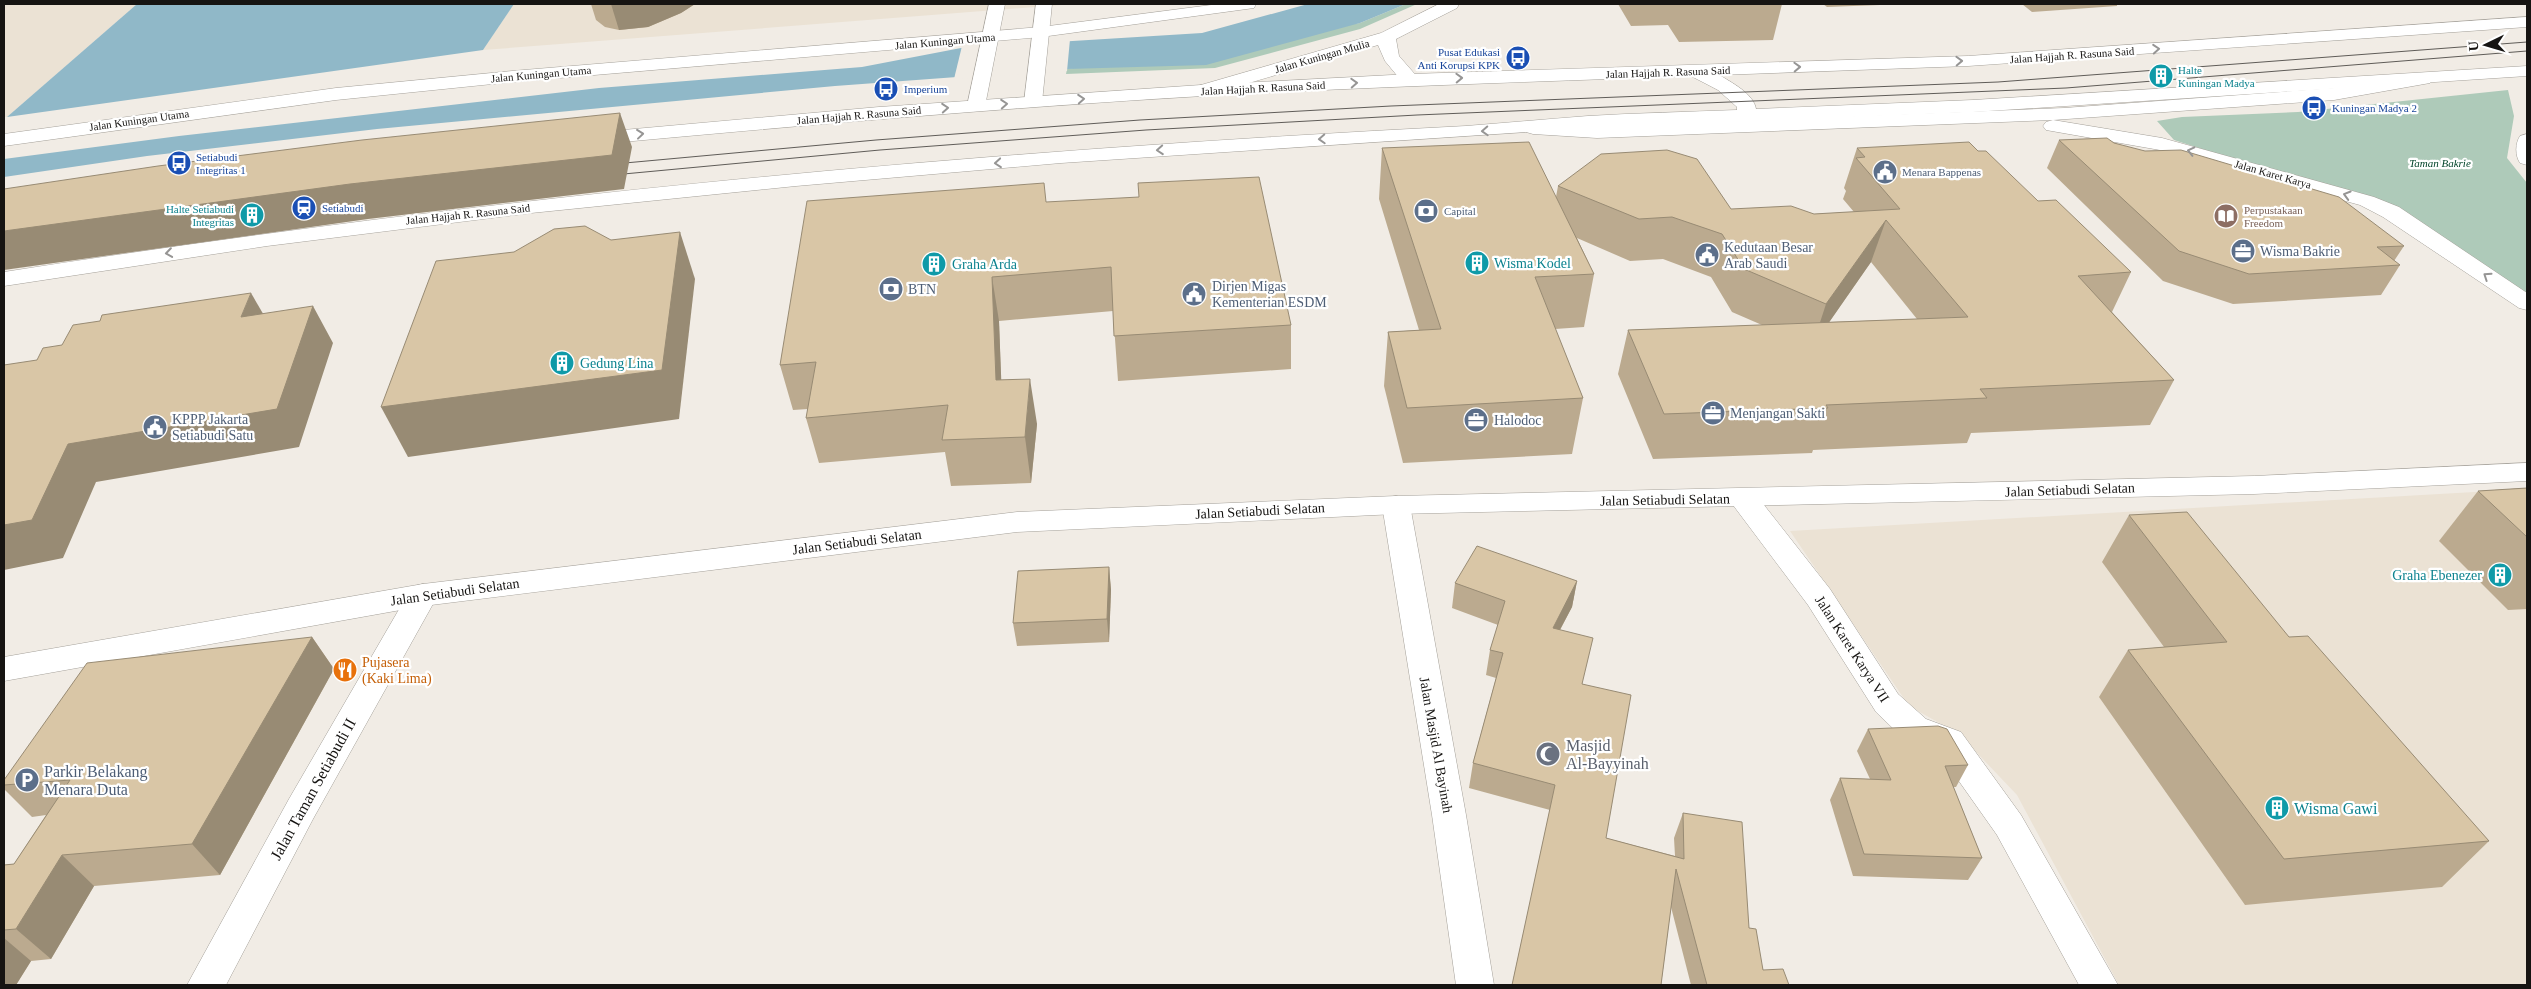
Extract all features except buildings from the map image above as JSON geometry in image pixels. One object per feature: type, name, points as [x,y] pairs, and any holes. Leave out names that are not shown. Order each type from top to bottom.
[{"type":"main road","points":[[976,106],[997,4]]},
{"type":"main road","name":"Jalan Kuningan Utama","points":[[4,140],[163,116],[336,94],[540,74],[990,35],[1042,24],[1080,24],[1202,11],[1248,4]]},
{"type":"main road","name":"Jalan Kuningan Mulia","points":[[1200,91],[1387,37],[1451,4]]},
{"type":"main road","name":"Jalan Hajjah R. Rasuna Said","points":[[574,140],[976,106],[1200,91],[1410,80],[1762,69],[2037,57],[2527,22]]},
{"type":"main road","points":[[1033,102],[1042,24]]},
{"type":"main road","name":"Jalan Kuningan Utama","points":[[4,128],[170,104],[390,77],[545,61],[990,35]]},
{"type":"main road","name":"Jalan Kuningan Mulia","points":[[1387,37],[1386,47],[1392,60],[1410,80]]},
{"type":"main road","points":[[1762,69],[1752,85],[1753,92],[1768,106],[1782,114]]},
{"type":"main road","points":[[1695,71],[1721,83],[1739,98],[1747,107],[1745,115]]},
{"type":"main road","name":"Jalan Hajjah R. Rasuna Said","points":[[4,279],[132,258],[394,222],[714,188],[1104,154],[1318,139],[1533,128],[1588,122],[2118,98],[2527,71]]},
{"type":"main road","name":"Jalan Hajjah R. Rasuna Said","points":[[1533,128],[1598,132],[2064,114],[2334,94],[2434,77]]},
{"type":"main road","name":"Jalan Karet Karya","points":[[1992,117],[2162,144],[2367,201],[2391,212],[2527,303]]},
{"type":"main road","points":[[2527,140],[2527,158]]},
{"type":"main road","name":"Jalan Setiabudi Selatan","points":[[4,669],[422,595],[1017,522],[1396,505],[2273,484],[2527,472]]},
{"type":"main road","name":"Jalan Karet Karya VII","points":[[1743,498],[1784,554],[1819,597],[1887,703],[1914,728],[1949,741],[2009,825],[2099,985]]},
{"type":"main road","name":"Jalan Masjid Al Bayinah","points":[[1396,505],[1449,815],[1475,985]]},
{"type":"main road","name":"Jalan Taman Setiabudi II","points":[[206,985],[301,809],[422,595]]},
{"type":"shaded area","points":[[4,4],[137,4],[7,117],[4,117]]},
{"type":"shaded area","points":[[514,4],[1074,4],[483,50]]},
{"type":"shaded area","points":[[2527,489],[2527,985],[2119,985],[2017,795],[1959,734],[1909,706],[1790,531]]},
{"type":"green space","points":[[1406,4],[1417,4],[1360,29],[1215,68],[1066,74],[1067,69],[1360,23]]},
{"type":"green space","name":"Taman Bakrie","points":[[2508,90],[2514,116],[2507,158],[2527,183],[2527,293],[2397,212],[2174,140],[2157,121],[2182,117],[2298,112]]},
{"type":"water","points":[[137,4],[514,4],[483,50],[7,117]]},
{"type":"water","points":[[1308,4],[1406,4],[1360,23],[1206,65],[1067,69],[835,86],[377,129],[147,156],[4,177],[4,159],[179,136],[599,88],[862,67],[961,48],[1202,33]]},
{"type":"pier","points":[[1070,39],[1067,71],[954,79],[962,46]]},
{"type":"tram line","points":[[614,164],[876,140],[1140,120],[1391,106],[1998,82],[2527,42]]},
{"type":"tram line","points":[[613,175],[880,150],[1146,130],[1417,115],[2066,88],[2527,51]]},
{"type":"place","name":"Pusat Edukasi Anti Korupsi KPK","points":[[1518,58]]},
{"type":"place","name":"Halte Kuningan Madya","points":[[2161,76]]},
{"type":"place","name":"Imperium","points":[[886,89]]},
{"type":"place","name":"Kuningan Madya 2","points":[[2314,108]]},
{"type":"place","name":"Setiabudi Integritas 1","points":[[179,163]]},
{"type":"place","name":"Menara Bappenas","points":[[1885,172]]},
{"type":"place","name":"Setiabudi","points":[[304,208]]},
{"type":"place","name":"Capital","points":[[1426,211]]},
{"type":"place","name":"Halte Setiabudi Integritas","points":[[252,215]]},
{"type":"place","name":"Perpustakaan Freedom","points":[[2226,216]]},
{"type":"place","name":"Wisma Bakrie","points":[[2243,251]]},
{"type":"place","name":"Kedutaan Besar Arab Saudi","points":[[1707,255]]},
{"type":"place","name":"Wisma Kodel","points":[[1477,263]]},
{"type":"place","name":"Graha Arda","points":[[934,264]]},
{"type":"place","name":"BTN","points":[[891,289]]},
{"type":"place","name":"Dirjen Migas Kementerian ESDM","points":[[1194,294]]},
{"type":"place","name":"Gedung Lina","points":[[562,363]]},
{"type":"place","name":"Menjangan Sakti","points":[[1713,413]]},
{"type":"place","name":"Halodoc","points":[[1476,420]]},
{"type":"place","name":"KPPP Jakarta Setiabudi Satu","points":[[155,427]]},
{"type":"place","name":"Graha Ebenezer","points":[[2500,575]]},
{"type":"place","name":"Pujasera (Kaki Lima)","points":[[345,670]]},
{"type":"place","name":"Masjid Al-Bayyinah","points":[[1548,754]]},
{"type":"place","name":"Parkir Belakang Menara Duta","points":[[27,780]]},
{"type":"place","name":"Wisma Gawi","points":[[2277,808]]}]
